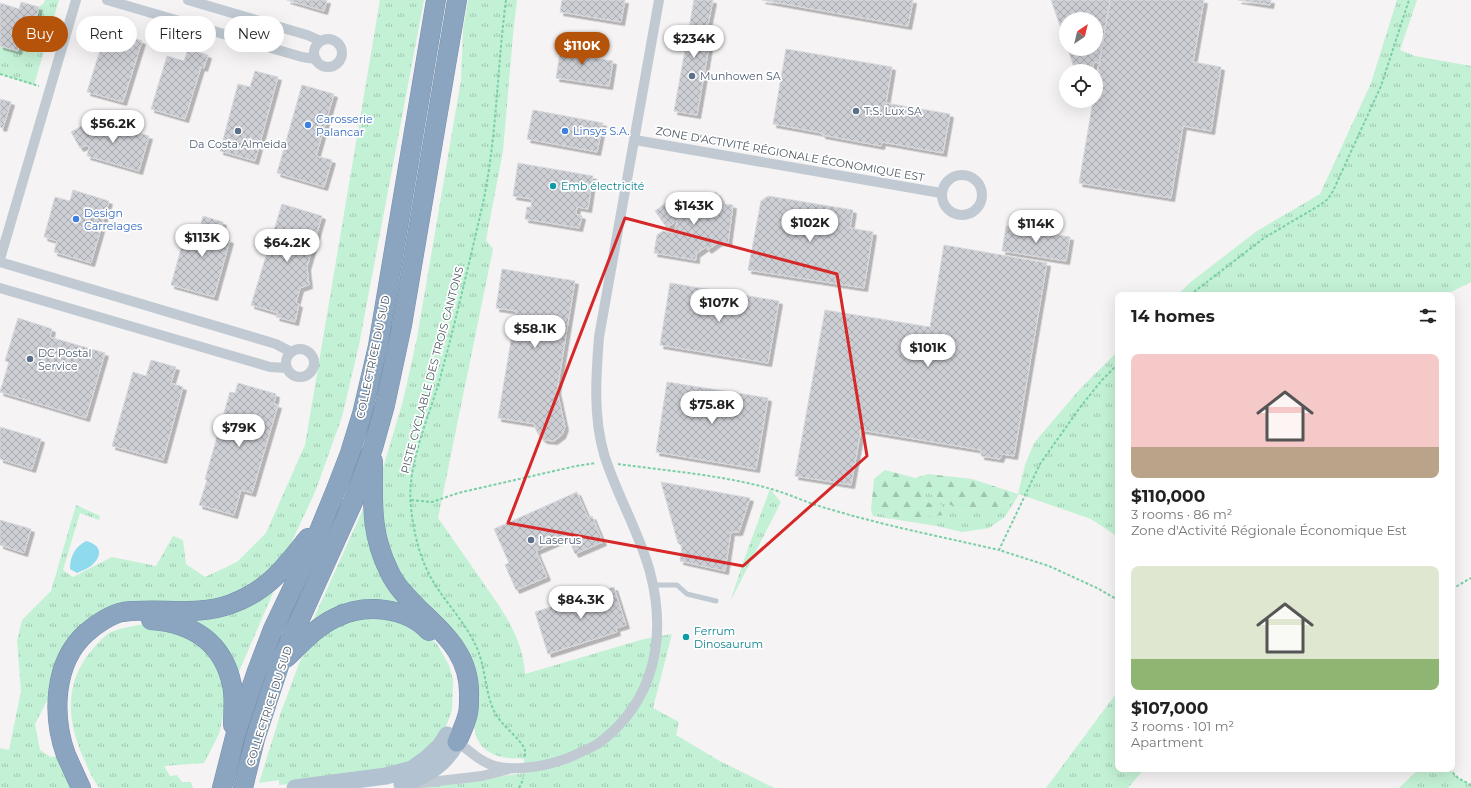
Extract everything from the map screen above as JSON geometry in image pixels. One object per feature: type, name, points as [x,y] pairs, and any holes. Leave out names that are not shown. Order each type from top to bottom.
[{"type":"highway","name":"COLLECTRICE DU SUD","points":[[222,788],[242,713],[257,670],[273,629],[325,517],[350,453],[372,376],[436,0]]},
{"type":"highway","name":"COLLECTRICE DU SUD","points":[[243,788],[255,739],[280,663],[353,502],[373,448],[391,380],[402,325],[457,0]]},
{"type":"highway","points":[[373,448],[374,522],[378,546],[389,573],[404,594],[444,633],[462,659],[467,673],[469,690],[468,713],[452,738]]},
{"type":"highway","points":[[82,788],[64,748],[60,729],[57,695],[66,659],[81,638],[96,625],[121,613],[150,610],[187,611],[211,609],[248,597],[263,588],[280,573],[325,517]]},
{"type":"highway","points":[[280,663],[318,629],[336,617],[357,610],[380,609],[404,614],[424,625],[441,643],[454,664],[457,679],[456,712],[452,738]]},
{"type":"highway","points":[[91,788],[73,749],[67,727],[66,692],[73,662],[104,630],[122,622],[143,619],[167,621],[191,629],[212,644],[226,663],[232,685],[232,749]]},
{"type":"main road","points":[[374,788],[401,784],[420,777],[435,768],[450,754],[452,738]]},
{"type":"main road","points":[[295,788],[386,776],[412,769],[452,738]]},
{"type":"street","points":[[0,259],[76,0]]},
{"type":"street","points":[[107,0],[302,58],[316,59]]},
{"type":"street","points":[[188,0],[308,35],[321,41],[330,39],[341,47],[341,57],[336,64],[327,67],[319,63],[316,59],[314,55],[316,47],[321,41]]},
{"type":"street","points":[[401,784],[420,784],[482,776],[513,768],[561,761],[598,744],[627,717],[647,684],[656,646],[656,609],[650,572],[634,527],[607,462],[597,420],[596,377],[600,337],[659,0]]},
{"type":"street","name":"ZONE D'ACTIVITÉ RÉGIONALE ÉCONOMIQUE EST","points":[[635,140],[942,193]]},
{"type":"street","points":[[958,174],[965,174],[971,176],[981,187],[982,200],[974,211],[962,215],[949,211],[942,199],[942,193],[943,186],[947,181],[958,174]]},
{"type":"street","points":[[0,262],[276,344],[291,352]]},
{"type":"street","points":[[0,288],[270,367],[287,368]]},
{"type":"street","points":[[300,349],[309,352],[314,360],[313,369],[306,375],[297,377],[293,375],[287,368],[286,359],[291,352],[300,349]]},
{"type":"street","points":[[452,738],[478,757],[494,765],[513,768]]},
{"type":"lane","points":[[652,585],[677,584],[687,594],[716,601]]},
{"type":"path","name":"PISTE CYCLABLE DES TROIS CANTONS","points":[[506,0],[493,148],[483,202],[442,372],[410,483],[411,508],[419,551],[427,571],[475,644],[482,664],[489,699],[495,714],[504,726],[520,741],[525,750],[522,782],[519,788]]},
{"type":"path","points":[[1194,292],[1264,238],[1328,199],[1381,86],[1409,0]]},
{"type":"path","points":[[0,74],[50,89]]},
{"type":"path","points":[[999,550],[1040,464],[1081,406],[1102,380],[1115,367]]},
{"type":"path","points":[[411,500],[432,502],[466,491],[576,466],[607,462],[729,480],[770,489],[816,505],[859,517],[999,550],[1050,566],[1097,588],[1115,598]]},
{"type":"path","points":[[1455,587],[1471,578]]},
{"type":"path","points":[[1452,772],[1458,778],[1471,785]]},
{"type":"highlighted area","points":[[625,218],[837,274],[867,456],[743,566],[508,523]]},
{"type":"green space","points":[[45,0],[59,0],[54,16],[37,16],[39,7]]},
{"type":"green space","points":[[380,0],[424,0],[359,345],[342,417],[315,492],[286,554],[273,571],[223,601],[112,608],[50,695],[35,724],[40,750],[51,757],[58,756],[75,788],[0,788],[0,748],[9,750],[21,691],[17,641],[22,620],[51,591],[76,505],[100,516],[99,520],[80,513],[63,570],[73,577],[112,557],[156,566],[173,536],[183,540],[186,564],[205,577],[237,562],[266,533],[305,445]]},
{"type":"green space","points":[[468,0],[517,0],[503,151],[486,240],[493,249],[438,518],[510,623],[520,647],[525,674],[644,639],[672,634],[653,708],[679,722],[676,735],[718,760],[774,788],[420,788],[524,773],[524,759],[505,758],[490,753],[482,747],[477,739],[474,721],[477,690],[394,571],[379,522],[382,471],[403,401],[417,338],[461,80],[463,30]]},
{"type":"green space","points":[[1397,0],[1417,0],[1400,50],[1415,56],[1471,66],[1471,282],[1451,292],[1180,292],[1192,281],[1257,231],[1320,194],[1371,83]]},
{"type":"green space","points":[[0,46],[12,49],[12,52],[44,52],[34,85],[0,74]]},
{"type":"green space","points":[[1115,354],[1115,535],[1091,519],[1019,494],[1005,517],[989,528],[962,532],[937,526],[873,516],[871,510],[899,520],[931,504],[921,497],[926,491],[961,511],[1005,506],[1018,494],[1025,465],[1034,443],[1080,389]]},
{"type":"green space","points":[[885,470],[915,478],[928,474],[972,479],[1018,494],[1005,506],[961,511],[926,491],[921,497],[931,504],[938,502],[944,508],[944,515],[899,520],[871,510],[874,479]]},
{"type":"green space","points":[[770,489],[781,502],[730,602],[745,557]]},
{"type":"green space","points":[[369,496],[406,600],[396,606],[309,629]]},
{"type":"green space","points":[[269,589],[273,593],[237,676],[187,615]]},
{"type":"green space","points":[[379,614],[420,629],[437,644],[449,665],[453,680],[452,710],[444,732],[423,756],[386,773],[279,785],[279,780],[259,783],[281,712],[300,661],[318,636],[337,622]]},
{"type":"green space","points":[[145,624],[190,633],[222,665],[226,702],[219,734],[204,763],[164,766],[170,776],[177,775],[182,782],[191,782],[193,788],[100,788],[90,772],[74,733],[71,704],[72,690],[76,676],[83,663],[98,643],[109,633],[122,628]]},
{"type":"green space","points":[[1115,695],[1115,772],[1141,772],[1128,788],[1046,788]]},
{"type":"green space","points":[[1416,772],[1452,772],[1458,778],[1471,785],[1471,788],[1399,788]]},
{"type":"water","points":[[86,541],[98,548],[99,555],[91,566],[77,573],[70,569],[71,560],[76,549]]},
{"type":"building","points":[[287,0],[327,0],[324,11]]},
{"type":"building","points":[[562,0],[625,0],[621,22],[560,12]]},
{"type":"building","name":"Munhowen SA","points":[[694,0],[713,0],[705,40],[710,41],[697,115],[674,111]]},
{"type":"building","points":[[762,0],[913,0],[908,26]]},
{"type":"building","points":[[1051,0],[1110,0],[1103,40],[1103,12],[1059,12],[1059,23]]},
{"type":"building","points":[[1110,0],[1204,0],[1193,62],[1221,67],[1211,131],[1183,126],[1171,198],[1079,183],[1092,108],[1103,108],[1103,64],[1099,64],[1101,56],[1103,56],[1103,42]]},
{"type":"building","points":[[1238,0],[1271,0],[1270,5]]},
{"type":"building","points":[[21,2],[39,7],[37,16],[12,16],[12,49],[0,46],[0,3],[19,9]]},
{"type":"building","points":[[137,39],[142,41],[123,102],[87,92],[100,52],[137,52]]},
{"type":"building","points":[[562,40],[579,42],[577,56],[613,61],[609,86],[556,78]]},
{"type":"building","points":[[786,49],[892,67],[886,103],[950,114],[943,153],[882,142],[881,146],[773,124]]},
{"type":"building","points":[[187,52],[198,52],[208,55],[204,68],[201,67],[185,119],[151,109],[167,56],[184,61]]},
{"type":"building","points":[[1070,56],[1100,56],[1099,63],[1073,64]]},
{"type":"building","points":[[255,71],[278,77],[255,161],[220,151],[238,84],[250,87]]},
{"type":"building","name":"Carosserie Palancar","points":[[302,85],[334,94],[316,156],[332,160],[324,187],[277,173]]},
{"type":"building","points":[[0,99],[11,102],[3,128],[0,127]]},
{"type":"building","name":"Linsys S.A.","points":[[533,110],[603,123],[597,152],[527,139]]},
{"type":"building","points":[[97,121],[149,136],[139,171],[87,156],[89,148],[87,145],[80,148],[71,132],[87,123],[92,132]]},
{"type":"building","name":"Emb électricité","points":[[518,163],[593,176],[588,209],[577,207],[576,214],[582,216],[579,228],[525,219],[527,207],[531,207],[532,199],[513,196]]},
{"type":"building","name":"Design Carrelages","points":[[73,190],[109,201],[91,263],[54,252],[57,241],[44,237],[55,197],[70,201]]},
{"type":"building","points":[[716,192],[724,204],[733,205],[728,243],[719,242],[708,250],[706,247],[696,254],[696,260],[654,253],[657,235],[663,231],[675,233],[677,220],[667,228],[655,211],[671,199],[679,211],[681,197],[704,201]]},
{"type":"building","points":[[768,196],[853,210],[850,228],[873,232],[864,288],[748,270],[761,201]]},
{"type":"building","points":[[282,204],[322,216],[307,267],[309,285],[300,288],[296,303],[299,304],[295,322],[276,317],[278,313],[251,305]]},
{"type":"building","points":[[203,216],[223,222],[219,237],[230,240],[214,297],[171,285],[187,227],[199,231]]},
{"type":"building","points":[[1006,226],[1070,237],[1066,261],[1002,251]]},
{"type":"building","points":[[944,245],[1047,263],[1014,456],[1002,454],[1000,459],[981,456],[981,450],[861,430],[851,485],[795,476],[825,310],[930,327]]},
{"type":"building","points":[[502,269],[575,281],[557,390],[565,427],[562,435],[554,441],[544,440],[540,437],[535,428],[535,424],[498,418],[516,311],[496,308]]},
{"type":"building","points":[[670,283],[779,301],[768,363],[660,345]]},
{"type":"building","points":[[18,318],[52,329],[50,337],[105,353],[86,418],[0,392],[9,362],[5,361]]},
{"type":"building","points":[[151,360],[176,367],[171,383],[183,387],[163,460],[112,446],[133,372],[146,376]]},
{"type":"building","points":[[667,382],[768,398],[756,469],[656,452]]},
{"type":"building","points":[[238,383],[276,394],[274,404],[278,405],[252,493],[241,490],[234,515],[199,505],[230,392],[235,393]]},
{"type":"building","points":[[0,427],[41,439],[32,469],[0,459]]},
{"type":"building","points":[[661,482],[750,498],[739,532],[731,532],[725,571],[680,561],[682,546],[678,543]]},
{"type":"building","name":"Laserus","points":[[577,492],[588,518],[592,516],[603,542],[575,554],[568,537],[536,551],[547,577],[516,590],[505,565],[509,563],[494,529]]},
{"type":"building","points":[[0,520],[31,529],[24,553],[0,545]]},
{"type":"building","points":[[614,587],[626,625],[616,628],[617,632],[548,654],[535,612]]},
{"type":"place","name":"Munhowen SA","points":[[692,76]]},
{"type":"place","name":"T.S. Lux SA","points":[[856,111]]},
{"type":"place","name":"Carosserie Palancar","points":[[308,125]]},
{"type":"place","name":"Da Costa Almeida","points":[[238,131]]},
{"type":"place","name":"Linsys S.A.","points":[[565,131]]},
{"type":"place","name":"Emb électricité","points":[[553,186]]},
{"type":"place","name":"Design Carrelages","points":[[76,219]]},
{"type":"place","name":"DC Postal Service","points":[[30,359]]},
{"type":"place","name":"Laserus","points":[[531,540]]},
{"type":"place","name":"Ferrum Dinosaurum","points":[[686,637]]}]
